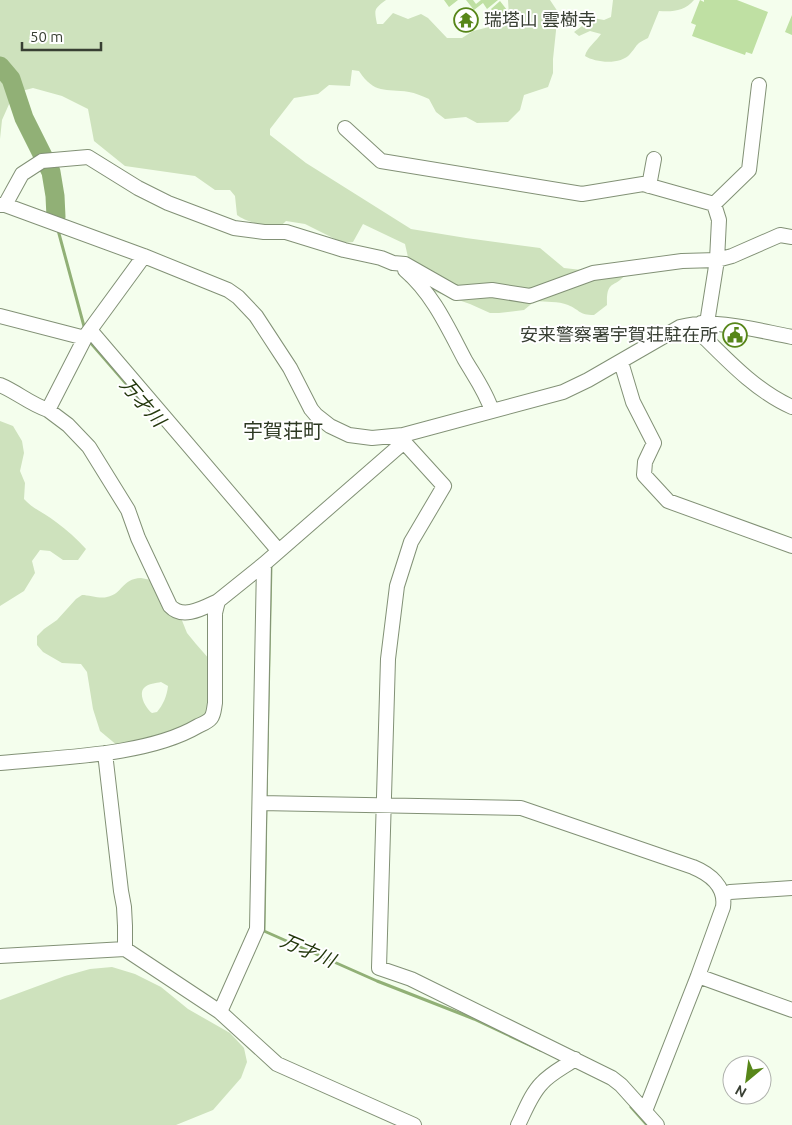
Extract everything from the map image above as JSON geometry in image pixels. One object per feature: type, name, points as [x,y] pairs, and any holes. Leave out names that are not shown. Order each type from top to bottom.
[{"type":"street","points":[[714,204],[750,170],[759,85]]},
{"type":"street","points":[[345,128],[381,161],[582,194],[643,184],[714,204]]},
{"type":"street","points":[[492,411],[488,398],[447,323],[420,284],[401,267],[393,263],[286,232],[264,232],[234,228],[168,203],[138,188],[88,156],[45,160],[22,174],[2,206],[215,283],[238,297],[256,316],[265,329],[290,368],[311,409],[330,426],[349,435],[360,437],[403,438],[562,392],[621,362],[680,327],[704,323],[726,324],[792,337]]},
{"type":"street","points":[[649,186],[654,159]]},
{"type":"street","points":[[714,204],[718,220],[717,260],[701,331],[704,337],[734,367],[781,402],[792,407]]},
{"type":"street","points":[[393,263],[405,264],[456,293],[492,290],[530,296],[593,274],[682,261],[717,260],[732,256],[780,235],[792,237]]},
{"type":"street","points":[[48,410],[86,335],[144,256]]},
{"type":"street","points":[[0,316],[86,335],[278,550]]},
{"type":"street","points":[[621,362],[633,402],[654,443],[645,462],[644,475],[656,489],[668,501],[792,546]]},
{"type":"street","points":[[0,385],[48,410],[68,425],[82,439],[128,510],[138,538],[170,606],[177,612],[182,613],[218,602],[264,564],[403,438]]},
{"type":"street","points":[[403,438],[444,486],[411,542],[397,586],[388,659],[379,968],[411,979],[569,1063],[612,1078],[657,1125]]},
{"type":"street","points":[[220,1012],[257,930],[265,803],[264,564]]},
{"type":"street","points":[[0,763],[105,753],[158,743],[192,730],[211,718],[215,703],[215,613],[218,602]]},
{"type":"street","points":[[105,753],[124,907],[124,949]]},
{"type":"street","points":[[265,803],[521,808],[702,871],[716,882],[724,895],[723,907],[645,1111]]},
{"type":"street","points":[[724,895],[730,892],[792,888]]},
{"type":"street","points":[[0,956],[124,949],[220,1012],[277,1064],[414,1125]]},
{"type":"street","points":[[698,976],[792,1010]]},
{"type":"street","points":[[518,1125],[535,1092],[542,1083],[569,1063]]},
{"type":"green space","points":[[0,0],[386,0],[376,10],[377,24],[383,24],[393,13],[408,19],[421,14],[428,18],[447,38],[462,38],[473,31],[493,26],[509,16],[508,0],[550,0],[558,12],[553,73],[548,87],[524,95],[520,110],[508,122],[477,123],[466,117],[445,119],[436,112],[429,99],[411,92],[381,89],[370,84],[359,71],[352,70],[350,86],[329,85],[318,94],[294,98],[270,129],[270,135],[306,163],[411,229],[540,248],[564,268],[608,273],[627,272],[610,287],[607,305],[594,315],[582,313],[572,307],[556,302],[535,301],[524,310],[490,313],[427,289],[414,288],[405,281],[410,266],[405,244],[363,224],[353,242],[343,243],[305,224],[286,221],[275,227],[257,224],[237,215],[235,196],[230,190],[215,190],[195,176],[125,166],[94,141],[88,109],[62,96],[33,88],[14,93],[2,120],[0,139]]},
{"type":"green space","points":[[613,0],[694,0],[678,10],[659,11],[648,38],[639,44],[626,58],[608,62],[595,60],[585,56],[601,34],[590,31],[579,36],[574,32],[593,18],[604,20],[611,17]]},
{"type":"green space","points":[[0,421],[13,426],[22,441],[24,453],[20,471],[25,483],[24,499],[64,528],[86,549],[78,560],[63,560],[50,551],[40,550],[32,561],[35,573],[24,591],[0,606]]},
{"type":"green space","points":[[134,579],[151,580],[181,618],[187,633],[210,660],[208,711],[199,719],[177,731],[118,746],[100,731],[93,709],[87,672],[81,664],[62,663],[43,652],[37,645],[37,636],[57,620],[82,595],[107,597],[116,593]],"holes":[[[161,682],[168,686],[166,697],[161,706],[157,712],[152,713],[143,701],[143,690],[148,685]]]},
{"type":"green space","points":[[112,967],[135,974],[161,987],[188,1009],[230,1033],[244,1048],[247,1062],[241,1078],[213,1110],[176,1125],[0,1125],[0,1000],[65,976],[90,969]]},
{"type":"building","points":[[444,0],[458,0],[449,7]]},
{"type":"building","points":[[466,0],[473,0],[476,4],[481,0],[498,0],[487,9],[483,3],[474,10]]},
{"type":"building","points":[[700,0],[704,2],[704,0],[737,0],[768,12],[752,54],[746,52],[745,55],[692,36],[696,25],[691,23]]},
{"type":"building","points":[[500,1],[507,10],[498,18],[491,9]]},
{"type":"building","points":[[792,15],[792,35],[785,32]]},
{"type":"waterway","name":"万才川","points":[[0,66],[11,79],[24,118],[51,172],[56,217]]},
{"type":"waterway","name":"万才川","points":[[58,230],[85,330]]},
{"type":"waterway","name":"万才川","points":[[89,341],[142,402]]},
{"type":"waterway","name":"万才川","points":[[266,800],[271,564]]},
{"type":"waterway","name":"万才川","points":[[266,806],[264,931],[377,981],[474,1019],[540,1050]]},
{"type":"waterway","name":"万才川","points":[[631,1107],[647,1125]]},
{"type":"place","name":"瑞塔山 雲樹寺","points":[[466,20]]},
{"type":"place","name":"安来警察署宇賀荘駐在所","points":[[735,335]]},
{"type":"district","name":"宇賀荘町","points":[[283,431]]}]
